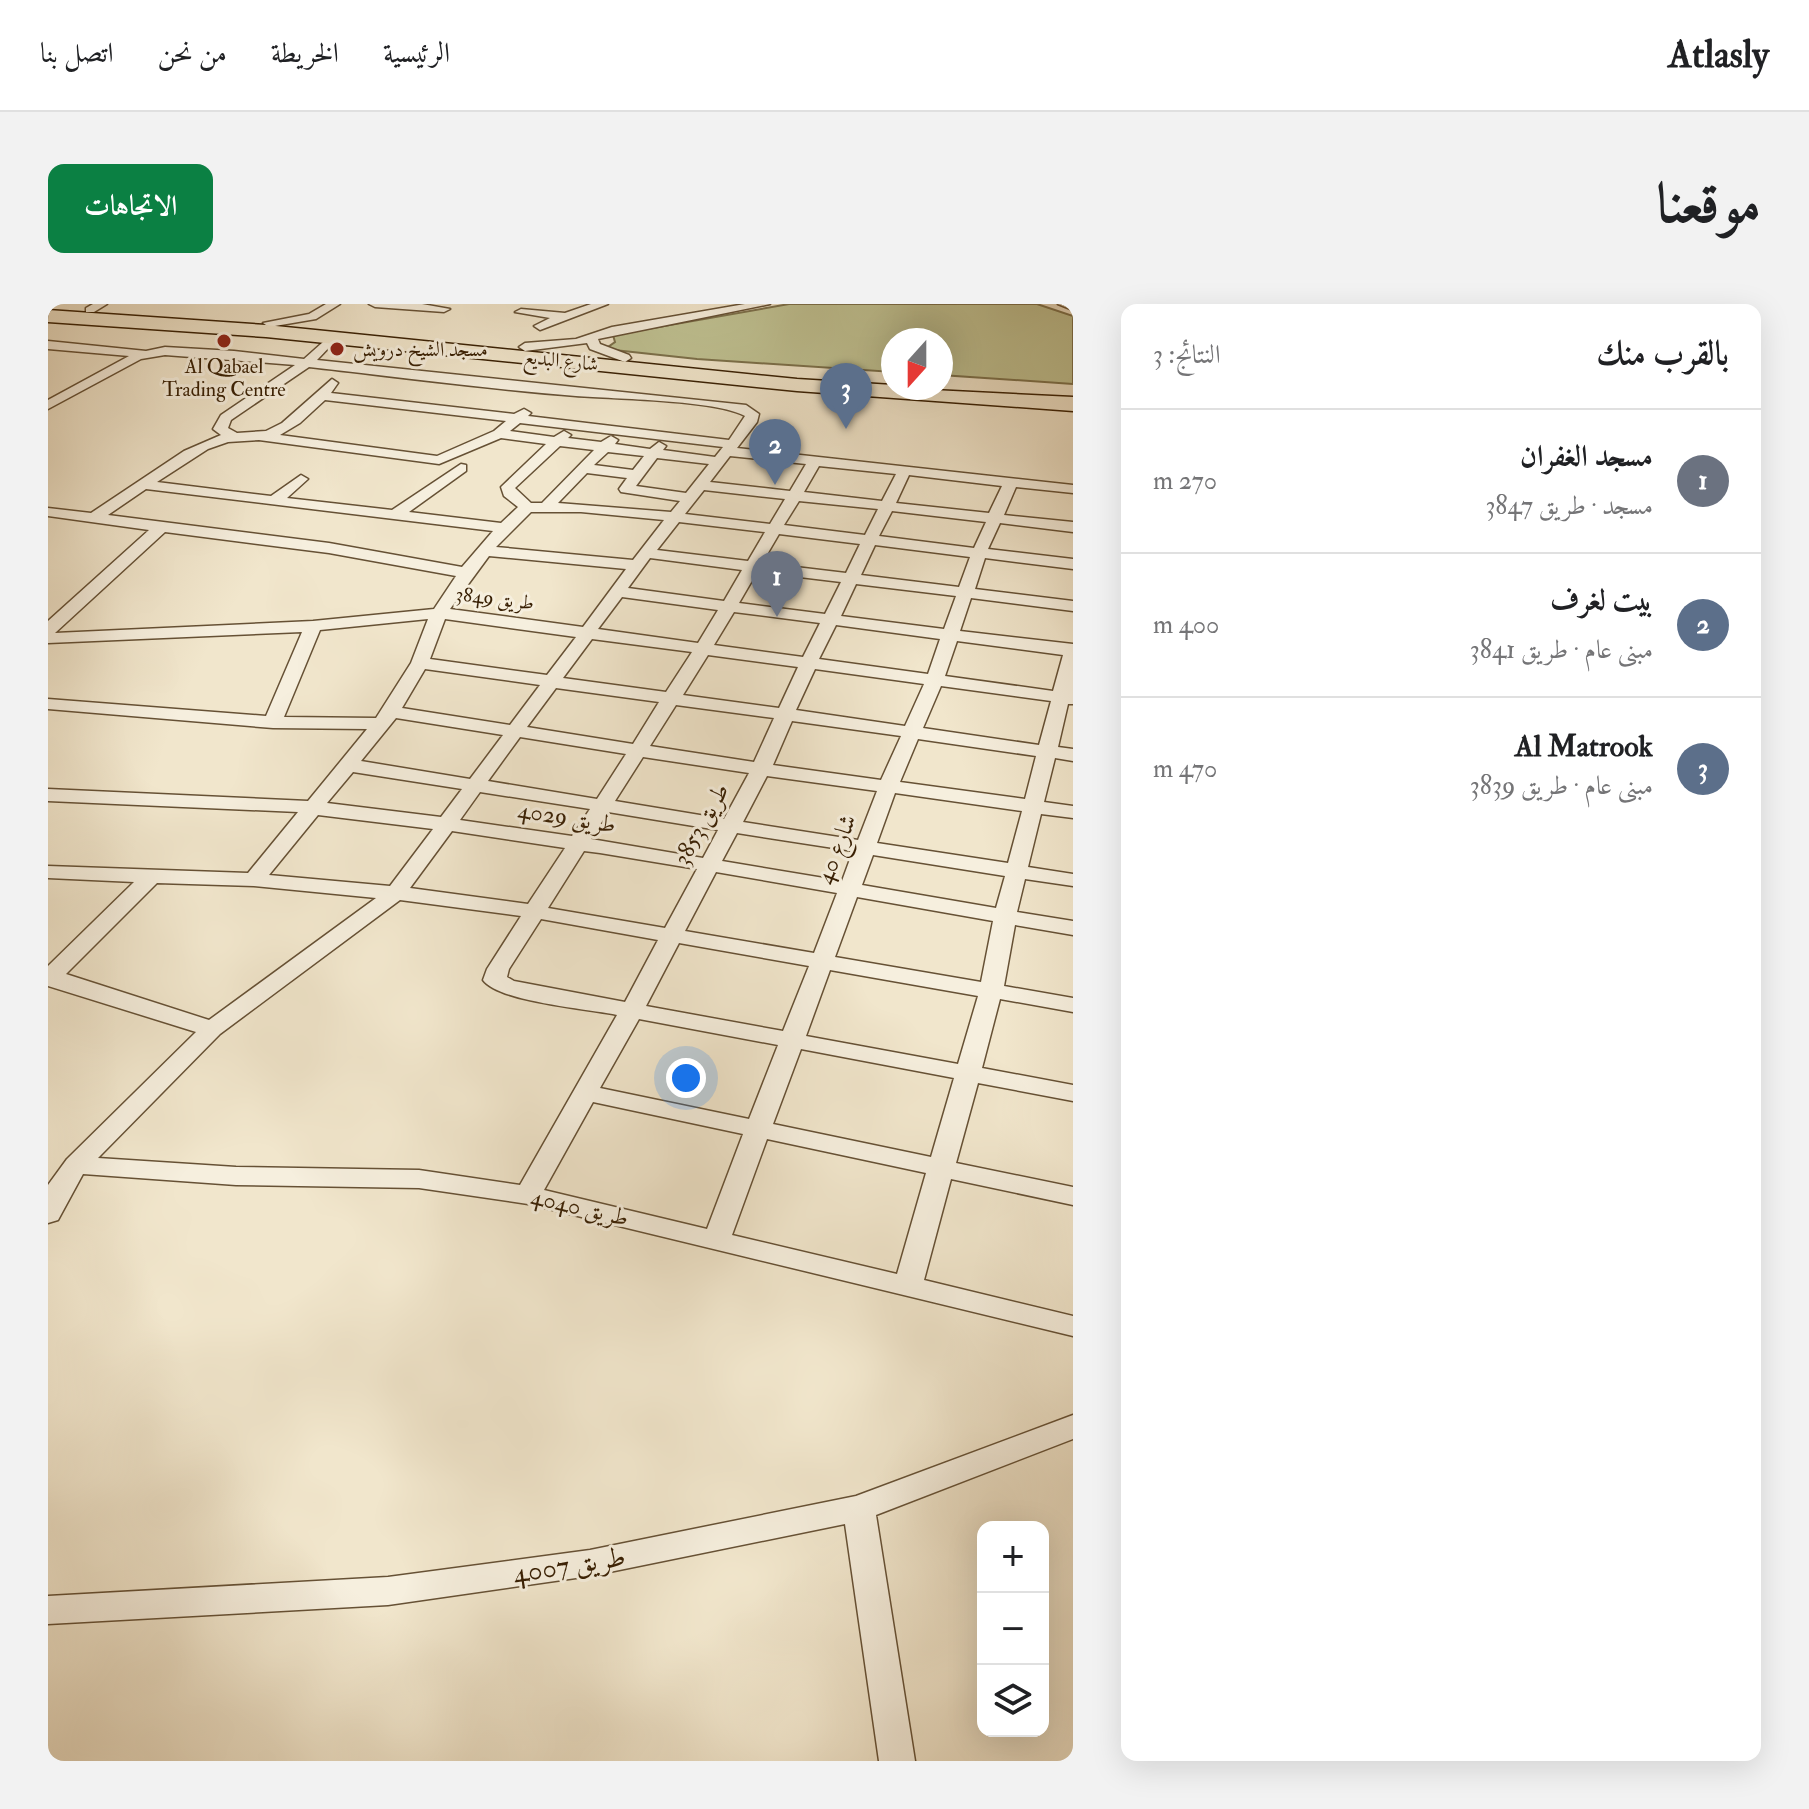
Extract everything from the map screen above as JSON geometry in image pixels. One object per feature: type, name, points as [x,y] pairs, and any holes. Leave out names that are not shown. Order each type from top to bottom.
[{"type":"main road","name":"شارع البديع","points":[[48,307],[96,307],[269,323],[797,385],[1073,404]]},
{"type":"main road","name":"شارع البديع","points":[[48,316],[525,347],[881,382]]},
{"type":"main road","points":[[953,387],[1073,394]]},
{"type":"street","points":[[269,323],[319,315],[334,304]]},
{"type":"street","points":[[375,304],[444,309]]},
{"type":"street","points":[[540,326],[602,304]]},
{"type":"street","points":[[525,347],[568,344],[612,331],[761,304]]},
{"type":"street","points":[[1064,304],[1073,307]]},
{"type":"street","points":[[521,312],[567,316]]},
{"type":"street","points":[[231,435],[220,429],[226,418],[308,362],[336,333],[319,315]]},
{"type":"street","points":[[592,338],[594,346],[625,358]]},
{"type":"street","points":[[48,345],[146,353],[189,352],[345,367],[465,396],[517,419],[670,437],[724,452]]},
{"type":"street","points":[[48,405],[146,353]]},
{"type":"street","points":[[257,436],[275,431],[324,396],[345,367]]},
{"type":"street","points":[[48,1214],[61,1186],[76,1165],[212,1029],[396,893],[551,680],[750,422],[752,414],[713,404],[550,390],[465,396],[324,396]]},
{"type":"street","points":[[94,518],[205,445],[231,435],[439,460],[499,434],[550,390]]},
{"type":"street","points":[[603,394],[508,487],[509,493],[527,507],[675,517],[1073,564]]},
{"type":"street","points":[[546,507],[620,430]]},
{"type":"street","points":[[499,434],[652,454],[724,452],[1073,489]]},
{"type":"street","points":[[670,437],[652,454],[626,489],[795,495],[1073,527]]},
{"type":"street","points":[[815,461],[672,699],[498,969],[495,980],[507,987],[1073,1093]]},
{"type":"street","points":[[395,515],[461,468]]},
{"type":"street","points":[[583,468],[635,475]]},
{"type":"street","name":"طريق 3853","points":[[528,1195],[632,1010],[761,769],[809,662],[905,470]]},
{"type":"street","points":[[274,501],[301,479]]},
{"type":"street","name":"شارع 40","points":[[717,1238],[888,787],[935,679],[963,592],[1011,482]]},
{"type":"street","points":[[145,485],[504,528]]},
{"type":"street","points":[[254,880],[310,807],[386,718],[420,663],[439,613],[466,573],[504,528],[527,507]]},
{"type":"street","points":[[48,512],[329,548],[466,573]]},
{"type":"street","points":[[48,630],[161,527]]},
{"type":"street","points":[[487,551],[752,566],[1073,606]]},
{"type":"street","points":[[620,592],[1073,650],[1067,698],[1047,751],[1005,917],[991,991],[908,1286]]},
{"type":"street","name":"طريق 3849","points":[[48,638],[313,626],[439,613],[1067,698]]},
{"type":"street","points":[[273,722],[313,626]]},
{"type":"street","points":[[420,663],[1073,755]]},
{"type":"street","points":[[48,704],[273,722],[386,718],[514,731],[1073,812]]},
{"type":"street","points":[[347,765],[1073,880]]},
{"type":"street","name":"طريق 4029","points":[[48,795],[310,807],[446,824],[849,888],[1073,928]]},
{"type":"street","points":[[48,872],[254,880],[396,893],[536,912],[1073,1005]]},
{"type":"street","points":[[151,877],[49,978],[212,1029]]},
{"type":"street","points":[[586,1093],[1073,1196]]},
{"type":"street","name":"طريق 4040","points":[[76,1165],[236,1176],[419,1179],[528,1195],[1073,1326]]},
{"type":"street","name":"طريق 4007","points":[[48,1610],[388,1591],[590,1563],[859,1508],[1073,1427]]},
{"type":"street","points":[[859,1508],[897,1761]]},
{"type":"green space","points":[[789,304],[1037,304],[1073,316],[1073,384],[953,376],[953,328],[881,328],[881,371],[697,359],[605,349],[615,342],[613,335]]},
{"type":"place","name":"Al Qabael Trading Centre","points":[[224,341]]},
{"type":"place","name":"مسجد الشيخ درويش","points":[[337,349]]},
{"type":"place","name":"Al Matrook","points":[[846,429]]},
{"type":"place","name":"بيت لغرف","points":[[775,485]]},
{"type":"place","name":"مسجد الغفران","points":[[777,617]]}]
